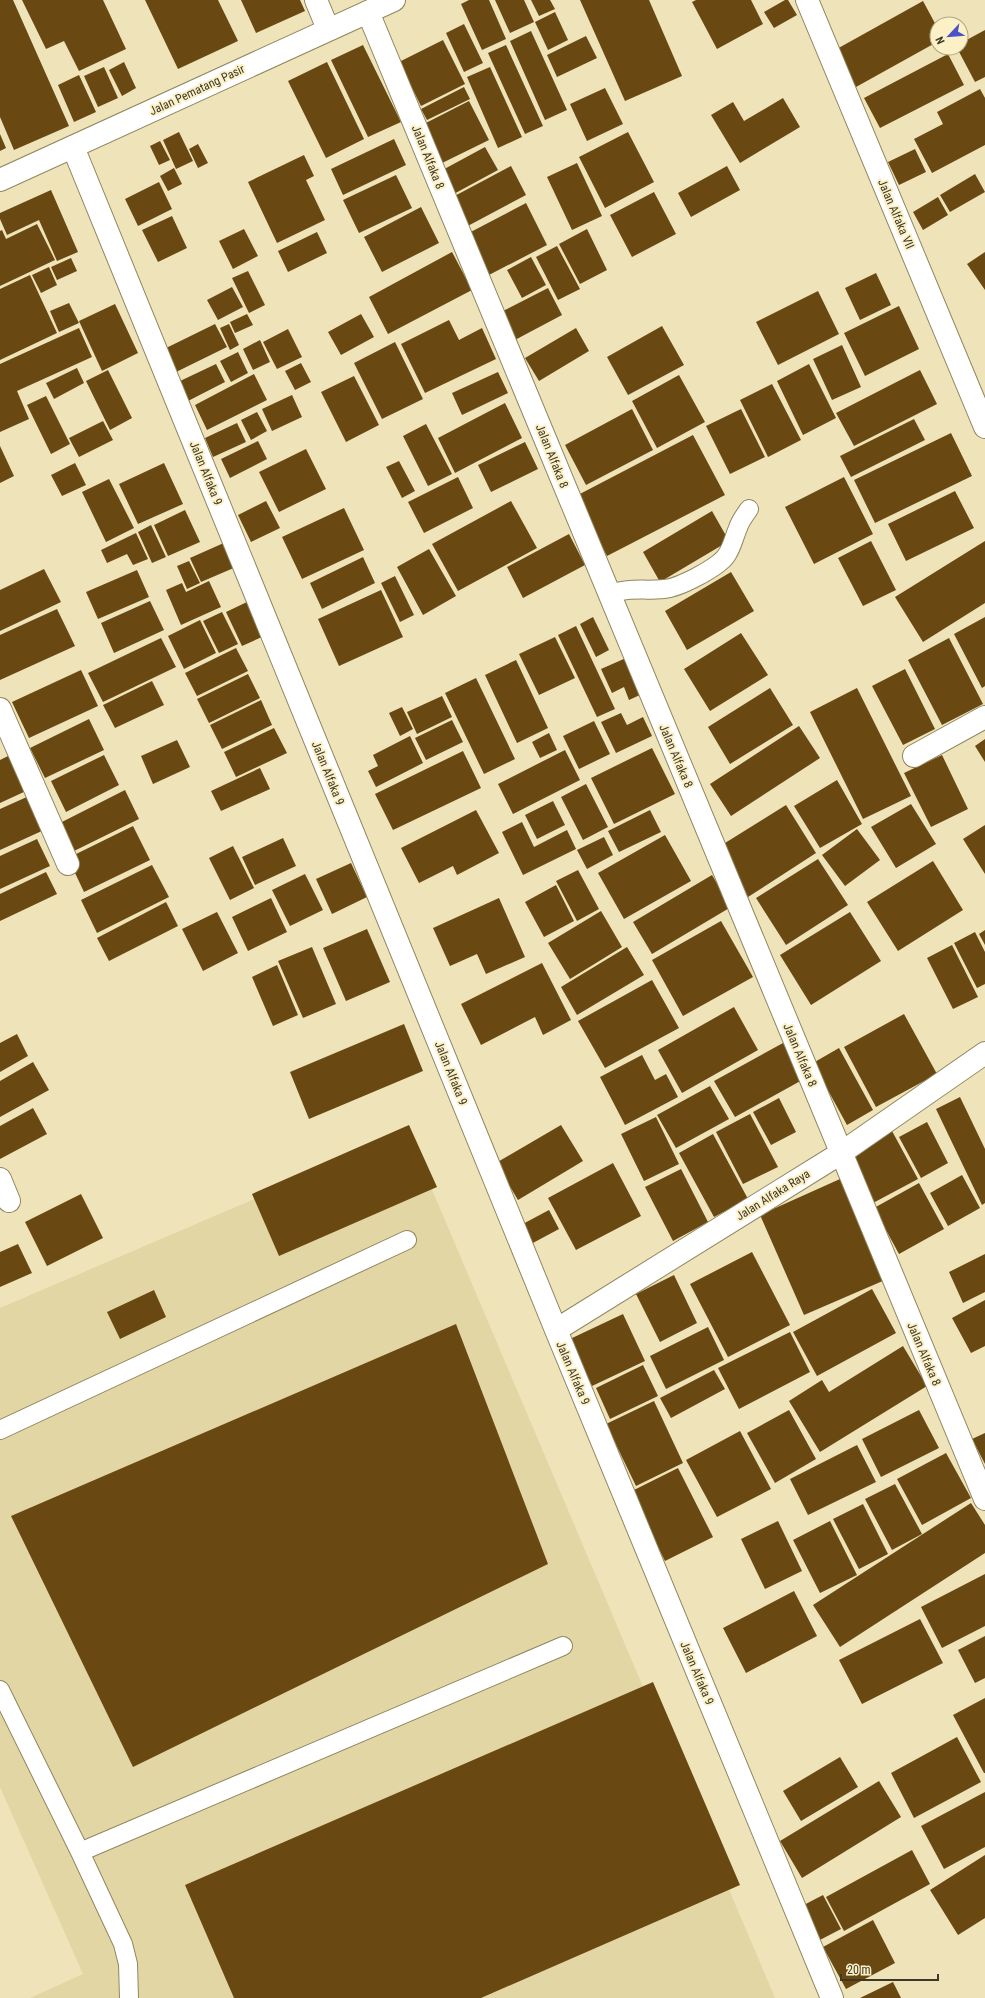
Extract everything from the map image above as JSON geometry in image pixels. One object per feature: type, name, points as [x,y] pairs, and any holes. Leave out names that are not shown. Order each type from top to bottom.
[{"type":"street","points":[[316,0],[328,29]]},
{"type":"street","name":"Jalan Pematang Pasir","points":[[0,180],[394,0]]},
{"type":"street","name":"Jalan Alfaka VII","points":[[807,0],[985,427]]},
{"type":"street","name":"Jalan Alfaka 8","points":[[368,12],[985,1498]]},
{"type":"street","name":"Jalan Alfaka 9","points":[[73,147],[556,1330],[832,1998]]},
{"type":"street","points":[[0,709],[68,864]]},
{"type":"street","points":[[914,756],[985,717]]},
{"type":"street","name":"Jalan Alfaka Raya","points":[[556,1330],[841,1153],[985,1053]]},
{"type":"street","points":[[0,1179],[9,1201]]},
{"type":"lane","points":[[609,594],[621,589],[665,589],[684,583],[710,568],[725,558],[731,548],[738,526],[749,509]]},
{"type":"lane","points":[[0,1430],[407,1240]]},
{"type":"lane","points":[[80,1852],[563,1646]]},
{"type":"lane","points":[[0,1690],[80,1852],[123,1944],[128,1964],[129,1998]]},
{"type":"shaded area","points":[[408,1133],[775,1998],[30,1998],[83,1974],[0,1787],[0,1308]]},
{"type":"building","points":[[0,0],[13,0],[69,126],[14,150],[0,117]]},
{"type":"building","points":[[22,0],[103,0],[126,49],[79,71],[64,41],[46,49]]},
{"type":"building","points":[[145,0],[218,0],[238,41],[178,69]]},
{"type":"building","points":[[241,0],[300,0],[305,11],[256,33]]},
{"type":"building","points":[[469,0],[489,0],[506,39],[482,50],[461,4]]},
{"type":"building","points":[[495,0],[524,0],[534,22],[510,33]]},
{"type":"building","points":[[531,0],[550,0],[555,9],[539,16]]},
{"type":"building","points":[[580,0],[649,0],[682,76],[625,101]]},
{"type":"building","points":[[696,0],[751,0],[763,24],[717,49],[692,2]]},
{"type":"building","points":[[785,0],[788,0],[797,15],[774,28],[764,12]]},
{"type":"building","points":[[923,1],[931,16],[929,16],[929,46],[856,87],[835,50]]},
{"type":"building","points":[[555,12],[568,40],[548,50],[535,22]]},
{"type":"building","points":[[464,24],[483,63],[464,72],[446,33]]},
{"type":"building","points":[[985,30],[985,77],[975,82],[961,56],[969,56],[969,39]]},
{"type":"building","points":[[531,31],[567,110],[545,120],[510,41]]},
{"type":"building","points":[[586,36],[597,58],[557,77],[547,55]]},
{"type":"building","points":[[443,40],[465,84],[421,106],[399,62]]},
{"type":"building","points":[[363,45],[401,122],[368,137],[331,60]]},
{"type":"building","points":[[506,45],[543,126],[525,134],[488,53]]},
{"type":"building","points":[[944,56],[949,56],[964,85],[880,128],[864,98]]},
{"type":"building","points":[[124,62],[136,88],[122,96],[109,70]]},
{"type":"building","points":[[327,62],[364,139],[326,158],[288,81]]},
{"type":"building","points":[[104,67],[118,98],[98,107],[84,76]]},
{"type":"building","points":[[490,67],[522,137],[498,148],[467,77]]},
{"type":"building","points":[[79,75],[96,112],[74,122],[58,85]]},
{"type":"building","points":[[464,87],[470,99],[427,120],[421,109]]},
{"type":"building","points":[[605,88],[623,124],[587,141],[570,104]]},
{"type":"building","points":[[980,89],[985,98],[985,145],[932,173],[914,139],[943,124],[937,112]]},
{"type":"building","points":[[783,98],[800,127],[740,163],[711,115],[733,102],[744,121]]},
{"type":"building","points":[[469,101],[489,140],[438,165],[418,127]]},
{"type":"building","points":[[179,132],[193,161],[176,169],[163,140]]},
{"type":"building","points":[[628,132],[654,182],[605,208],[579,157]]},
{"type":"building","points":[[0,134],[6,148],[0,151]]},
{"type":"building","points":[[394,139],[406,165],[343,195],[331,169]]},
{"type":"building","points":[[160,141],[170,160],[159,165],[150,146]]},
{"type":"building","points":[[198,144],[208,163],[198,168],[189,149]]},
{"type":"building","points":[[485,147],[498,170],[450,196],[437,173]]},
{"type":"building","points":[[915,149],[926,172],[899,185],[888,162]]},
{"type":"building","points":[[304,155],[314,176],[306,180],[325,220],[277,243],[248,182]]},
{"type":"building","points":[[577,163],[602,216],[572,230],[547,177]]},
{"type":"building","points":[[511,166],[526,195],[464,228],[449,199]]},
{"type":"building","points":[[727,166],[740,190],[691,217],[678,193]]},
{"type":"building","points":[[174,168],[182,184],[168,191],[160,176]]},
{"type":"building","points":[[975,174],[985,192],[950,212],[940,195]]},
{"type":"building","points":[[396,175],[412,208],[359,233],[343,200]]},
{"type":"building","points":[[159,182],[172,209],[138,226],[125,199]]},
{"type":"building","points":[[51,190],[78,252],[57,261],[39,220],[7,235],[0,219],[0,213]]},
{"type":"building","points":[[654,192],[676,234],[632,257],[610,215]]},
{"type":"building","points":[[938,197],[948,215],[923,230],[913,212]]},
{"type":"building","points":[[526,203],[547,245],[487,276],[465,235]]},
{"type":"building","points":[[421,207],[439,243],[382,272],[364,237]]},
{"type":"building","points":[[172,216],[187,248],[158,262],[142,230]]},
{"type":"building","points":[[37,224],[55,260],[0,286],[0,231],[2,230],[6,239]]},
{"type":"building","points":[[244,229],[258,256],[233,269],[219,241]]},
{"type":"building","points":[[587,229],[607,270],[580,284],[559,244]]},
{"type":"building","points":[[317,232],[327,253],[288,272],[278,251]]},
{"type":"building","points":[[557,246],[580,289],[558,300],[536,257]]},
{"type":"building","points":[[452,252],[472,290],[388,334],[369,297]]},
{"type":"building","points":[[985,252],[985,290],[967,264]]},
{"type":"building","points":[[531,257],[546,285],[522,298],[507,270]]},
{"type":"building","points":[[71,258],[77,271],[57,280],[51,267]]},
{"type":"building","points":[[49,267],[57,285],[41,293],[32,275]]},
{"type":"building","points":[[248,271],[265,305],[249,313],[232,278]]},
{"type":"building","points":[[876,273],[891,305],[860,320],[845,288]]},
{"type":"building","points":[[30,275],[57,333],[0,360],[0,289]]},
{"type":"building","points":[[232,287],[243,307],[218,320],[207,300]]},
{"type":"building","points":[[548,288],[562,315],[513,341],[499,313]]},
{"type":"building","points":[[818,291],[839,334],[778,365],[756,322]]},
{"type":"building","points":[[69,303],[79,323],[59,332],[50,311]]},
{"type":"building","points":[[115,304],[138,353],[102,371],[79,321]]},
{"type":"building","points":[[899,306],[919,349],[865,376],[844,333]]},
{"type":"building","points":[[247,314],[253,325],[235,333],[230,322]]},
{"type":"building","points":[[361,314],[374,337],[341,355],[328,332]]},
{"type":"building","points":[[449,320],[459,340],[482,328],[496,359],[425,393],[401,344]]},
{"type":"building","points":[[215,324],[227,347],[172,374],[160,351]]},
{"type":"building","points":[[229,324],[239,345],[230,350],[220,328]]},
{"type":"building","points":[[662,326],[684,365],[628,395],[607,357]]},
{"type":"building","points":[[79,328],[92,357],[17,391],[29,419],[0,432],[0,364]]},
{"type":"building","points":[[576,328],[589,351],[539,381],[525,358]]},
{"type":"building","points":[[288,329],[302,357],[277,369],[263,342]]},
{"type":"building","points":[[260,340],[270,362],[253,370],[243,349]]},
{"type":"building","points":[[395,342],[423,399],[382,419],[354,363]]},
{"type":"building","points":[[842,345],[861,387],[832,400],[813,359]]},
{"type":"building","points":[[238,352],[248,373],[231,382],[220,361]]},
{"type":"building","points":[[301,363],[311,382],[295,390],[285,371]]},
{"type":"building","points":[[216,364],[225,382],[188,401],[178,382]]},
{"type":"building","points":[[809,364],[836,418],[803,435],[777,381]]},
{"type":"building","points":[[77,368],[84,383],[54,399],[46,383]]},
{"type":"building","points":[[108,370],[132,418],[110,430],[86,381]]},
{"type":"building","points":[[920,370],[937,404],[854,446],[836,413]]},
{"type":"building","points":[[498,372],[508,393],[462,415],[452,393]]},
{"type":"building","points":[[254,374],[267,400],[207,430],[195,405]]},
{"type":"building","points":[[679,375],[705,422],[657,448],[632,401]]},
{"type":"building","points":[[354,376],[379,425],[346,442],[321,392]]},
{"type":"building","points":[[772,384],[801,440],[768,457],[740,400]]},
{"type":"building","points":[[292,395],[302,417],[272,431],[262,409]]},
{"type":"building","points":[[46,396],[70,444],[51,454],[27,405]]},
{"type":"building","points":[[505,403],[522,438],[455,473],[438,438]]},
{"type":"building","points":[[632,409],[653,450],[586,485],[565,445]]},
{"type":"building","points":[[741,409],[765,457],[730,474],[706,426]]},
{"type":"building","points":[[257,412],[267,431],[251,440],[241,420]]},
{"type":"building","points":[[914,419],[925,440],[851,477],[840,456]]},
{"type":"building","points":[[103,421],[113,440],[79,457],[69,438]]},
{"type":"building","points":[[237,423],[246,442],[213,457],[205,438]]},
{"type":"building","points":[[426,424],[452,474],[428,486],[403,436]]},
{"type":"building","points":[[951,433],[972,476],[875,523],[854,480]]},
{"type":"building","points":[[693,435],[725,495],[607,556],[576,496]]},
{"type":"building","points":[[258,441],[267,459],[230,478],[221,459]]},
{"type":"building","points":[[525,442],[538,469],[491,492],[478,465]]},
{"type":"building","points":[[0,446],[14,476],[0,483]]},
{"type":"building","points":[[306,449],[326,489],[279,512],[259,472]]},
{"type":"building","points":[[399,461],[415,491],[402,498],[386,467]]},
{"type":"building","points":[[75,463],[86,485],[62,496],[51,475]]},
{"type":"building","points":[[164,463],[183,504],[138,524],[119,484]]},
{"type":"building","points":[[458,477],[473,508],[424,533],[408,502]]},
{"type":"building","points":[[844,477],[873,534],[814,564],[785,507]]},
{"type":"building","points":[[109,479],[134,528],[106,542],[82,492]]},
{"type":"building","points":[[955,491],[974,528],[906,561],[888,524]]},
{"type":"building","points":[[266,501],[280,528],[251,542],[238,515]]},
{"type":"building","points":[[511,501],[537,548],[458,591],[432,544]]},
{"type":"building","points":[[344,508],[364,550],[302,579],[282,537]]},
{"type":"building","points":[[185,510],[200,542],[168,556],[154,525]]},
{"type":"building","points":[[712,511],[729,541],[660,582],[643,552]]},
{"type":"building","points":[[151,525],[166,557],[152,563],[138,532]]},
{"type":"building","points":[[136,533],[148,559],[133,565],[127,554],[107,563],[101,550]]},
{"type":"building","points":[[569,534],[585,565],[523,598],[507,567]]},
{"type":"building","points":[[871,541],[896,590],[863,606],[838,558]]},
{"type":"building","points":[[985,541],[985,603],[923,642],[895,597]]},
{"type":"building","points":[[226,542],[236,567],[201,582],[190,558]]},
{"type":"building","points":[[429,549],[456,596],[423,615],[397,567]]},
{"type":"building","points":[[363,557],[375,583],[322,609],[310,583]]},
{"type":"building","points":[[189,561],[200,583],[187,589],[177,566]]},
{"type":"building","points":[[44,569],[61,602],[0,631],[0,590]]},
{"type":"building","points":[[137,570],[149,597],[98,619],[86,592]]},
{"type":"building","points":[[731,572],[754,611],[687,650],[665,611]]},
{"type":"building","points":[[395,576],[414,615],[400,622],[381,583]]},
{"type":"building","points":[[209,581],[221,607],[181,625],[166,590],[182,583],[186,592]]},
{"type":"building","points":[[381,590],[403,637],[339,666],[318,619]]},
{"type":"building","points":[[150,601],[164,630],[114,653],[101,623]]},
{"type":"building","points":[[247,602],[264,636],[242,646],[226,612]]},
{"type":"building","points":[[57,609],[75,646],[0,680],[0,635]]},
{"type":"building","points":[[222,612],[238,644],[219,653],[203,621]]},
{"type":"building","points":[[593,617],[609,650],[596,657],[580,624]]},
{"type":"building","points":[[985,617],[985,686],[982,688],[954,634]]},
{"type":"building","points":[[200,620],[216,653],[184,669],[168,636]]},
{"type":"building","points":[[576,626],[615,709],[597,717],[558,635]]},
{"type":"building","points":[[741,633],[768,675],[710,711],[684,669]]},
{"type":"building","points":[[555,637],[575,678],[539,695],[519,654]]},
{"type":"building","points":[[161,638],[176,667],[103,702],[88,673]]},
{"type":"building","points":[[949,638],[983,704],[942,725],[908,660]]},
{"type":"building","points":[[236,648],[248,671],[197,696],[185,673]]},
{"type":"building","points":[[626,658],[642,694],[629,700],[624,687],[612,693],[601,669]]},
{"type":"building","points":[[516,660],[548,728],[517,743],[485,675]]},
{"type":"building","points":[[905,669],[935,729],[903,745],[872,686]]},
{"type":"building","points":[[81,670],[98,706],[29,738],[12,702]]},
{"type":"building","points":[[248,674],[260,698],[209,723],[197,699]]},
{"type":"building","points":[[476,678],[515,759],[484,774],[445,693]]},
{"type":"building","points":[[152,681],[164,705],[115,728],[103,705]]},
{"type":"building","points":[[770,688],[793,725],[730,764],[708,727]]},
{"type":"building","points":[[857,688],[911,796],[863,819],[810,712]]},
{"type":"building","points":[[442,696],[452,717],[417,734],[407,712]]},
{"type":"building","points":[[261,700],[272,725],[222,749],[210,725]]},
{"type":"building","points":[[402,707],[413,729],[400,736],[389,713]]},
{"type":"building","points":[[621,713],[627,725],[643,717],[652,736],[616,753],[601,722]]},
{"type":"building","points":[[89,719],[104,750],[45,778],[30,748]]},
{"type":"building","points":[[452,720],[463,742],[426,760],[415,738]]},
{"type":"building","points":[[594,721],[610,754],[579,769],[563,736]]},
{"type":"building","points":[[799,726],[820,758],[731,816],[710,784]]},
{"type":"building","points":[[274,728],[287,753],[236,777],[224,752]]},
{"type":"building","points":[[549,733],[557,750],[540,758],[532,742]]},
{"type":"building","points":[[410,736],[423,763],[376,787],[368,771],[378,766],[373,755]]},
{"type":"building","points":[[985,739],[985,762],[975,746]]},
{"type":"building","points":[[177,740],[190,767],[153,784],[141,756]]},
{"type":"building","points":[[652,748],[675,794],[614,824],[591,778]]},
{"type":"building","points":[[565,750],[580,780],[513,814],[498,784]]},
{"type":"building","points":[[463,751],[481,788],[393,830],[375,794]]},
{"type":"building","points":[[10,755],[26,791],[0,803],[0,760]]},
{"type":"building","points":[[104,755],[119,785],[66,812],[51,781]]},
{"type":"building","points":[[942,755],[968,809],[931,827],[904,773]]},
{"type":"building","points":[[260,768],[270,789],[221,811],[211,791]]},
{"type":"building","points":[[837,780],[862,824],[820,848],[794,806]]},
{"type":"building","points":[[586,784],[608,827],[583,840],[561,797]]},
{"type":"building","points":[[125,790],[139,819],[72,852],[58,824]]},
{"type":"building","points":[[29,796],[44,830],[0,850],[0,809]]},
{"type":"building","points":[[553,801],[565,825],[537,839],[525,815]]},
{"type":"building","points":[[911,804],[936,844],[896,868],[871,827]]},
{"type":"building","points":[[786,805],[816,853],[748,897],[717,848]]},
{"type":"building","points":[[476,810],[499,853],[457,875],[453,866],[419,883],[401,848]]},
{"type":"building","points":[[650,810],[661,832],[619,852],[608,831]]},
{"type":"building","points":[[522,822],[534,847],[567,830],[576,849],[523,875],[502,832]]},
{"type":"building","points":[[985,825],[985,874],[963,839]]},
{"type":"building","points":[[133,826],[150,860],[84,892],[68,858]]},
{"type":"building","points":[[857,829],[880,860],[845,886],[822,855]]},
{"type":"building","points":[[665,835],[691,881],[624,919],[598,873]]},
{"type":"building","points":[[604,837],[613,855],[587,869],[577,850]]},
{"type":"building","points":[[283,838],[296,866],[255,885],[242,857]]},
{"type":"building","points":[[37,839],[50,866],[0,889],[0,856]]},
{"type":"building","points":[[233,846],[254,888],[230,900],[209,858]]},
{"type":"building","points":[[818,859],[848,905],[786,945],[756,898]]},
{"type":"building","points":[[933,861],[963,910],[898,951],[867,902]]},
{"type":"building","points":[[351,863],[367,897],[332,914],[316,879]]},
{"type":"building","points":[[152,865],[169,897],[97,933],[81,900]]},
{"type":"building","points":[[578,870],[599,909],[577,921],[556,881]]},
{"type":"building","points":[[46,872],[57,894],[0,921],[0,894]]},
{"type":"building","points":[[305,874],[323,910],[290,926],[272,890]]},
{"type":"building","points":[[712,875],[731,907],[652,954],[633,922]]},
{"type":"building","points":[[556,885],[574,921],[544,937],[525,902]]},
{"type":"building","points":[[271,898],[287,932],[248,951],[232,917]]},
{"type":"building","points":[[499,898],[525,957],[486,974],[477,954],[450,966],[433,928]]},
{"type":"building","points":[[166,902],[178,926],[109,961],[97,938]]},
{"type":"building","points":[[601,911],[622,947],[570,979],[548,943]]},
{"type":"building","points":[[217,912],[238,953],[203,971],[182,929]]},
{"type":"building","points":[[850,912],[881,961],[811,1005],[780,955]]},
{"type":"building","points":[[721,921],[753,977],[683,1016],[652,960]]},
{"type":"building","points":[[367,929],[390,982],[346,1001],[323,948]]},
{"type":"building","points":[[985,930],[985,945],[979,934]]},
{"type":"building","points":[[975,932],[985,952],[985,984],[977,988],[954,943]]},
{"type":"building","points":[[952,945],[978,997],[953,1009],[927,958]]},
{"type":"building","points":[[312,947],[336,1004],[303,1018],[278,961]]},
{"type":"building","points":[[627,947],[644,975],[577,1015],[561,987]]},
{"type":"building","points":[[542,963],[571,1020],[543,1035],[535,1017],[481,1045],[461,1004]]},
{"type":"building","points":[[277,965],[298,1015],[273,1026],[252,977]]},
{"type":"building","points":[[652,980],[679,1028],[605,1068],[578,1021]]},
{"type":"building","points":[[734,1007],[758,1050],[682,1093],[658,1050]]},
{"type":"building","points":[[904,1014],[937,1074],[876,1107],[844,1047]]},
{"type":"building","points":[[404,1024],[423,1071],[309,1119],[290,1072]]},
{"type":"building","points":[[17,1034],[28,1056],[0,1072],[0,1043]]},
{"type":"building","points":[[783,1043],[804,1079],[735,1117],[714,1081]]},
{"type":"building","points":[[839,1048],[873,1110],[847,1125],[813,1063]]},
{"type":"building","points":[[642,1055],[655,1080],[666,1074],[678,1097],[625,1125],[600,1077]]},
{"type":"building","points":[[33,1062],[49,1090],[0,1117],[0,1081]]},
{"type":"building","points":[[710,1086],[729,1119],[676,1148],[657,1115]]},
{"type":"building","points":[[960,1097],[985,1149],[985,1203],[982,1205],[936,1109]]},
{"type":"building","points":[[779,1098],[796,1132],[771,1145],[753,1112]]},
{"type":"building","points":[[33,1108],[47,1134],[0,1159],[0,1126]]},
{"type":"building","points":[[750,1114],[778,1167],[743,1184],[716,1132]]},
{"type":"building","points":[[656,1117],[679,1164],[644,1181],[621,1134]]},
{"type":"building","points":[[927,1122],[948,1163],[921,1178],[899,1137]]},
{"type":"building","points":[[409,1125],[437,1187],[279,1256],[252,1194]]},
{"type":"building","points":[[561,1125],[583,1161],[518,1200],[496,1163]]},
{"type":"building","points":[[892,1131],[918,1179],[873,1203],[847,1155]]},
{"type":"building","points":[[713,1134],[748,1199],[714,1217],[679,1153]]},
{"type":"building","points":[[613,1163],[641,1216],[576,1250],[548,1198]]},
{"type":"building","points":[[681,1169],[708,1222],[673,1241],[645,1187]]},
{"type":"building","points":[[962,1175],[980,1208],[948,1226],[930,1193]]},
{"type":"building","points":[[840,1179],[885,1280],[804,1315],[760,1215]]},
{"type":"building","points":[[919,1183],[944,1229],[899,1254],[874,1208]]},
{"type":"building","points":[[81,1194],[103,1238],[47,1266],[25,1222]]},
{"type":"building","points":[[549,1210],[559,1229],[531,1244],[521,1225]]},
{"type":"building","points":[[18,1244],[32,1273],[0,1287],[0,1252]]},
{"type":"building","points":[[752,1252],[790,1325],[728,1357],[690,1284]]},
{"type":"building","points":[[985,1254],[985,1292],[963,1303],[949,1272]]},
{"type":"building","points":[[674,1275],[697,1323],[660,1342],[636,1294]]},
{"type":"building","points":[[872,1289],[896,1333],[817,1376],[793,1332]]},
{"type":"building","points":[[154,1290],[166,1317],[120,1339],[107,1312]]},
{"type":"building","points":[[985,1300],[985,1346],[971,1353],[952,1318]]},
{"type":"building","points":[[623,1314],[645,1361],[592,1386],[570,1339]]},
{"type":"building","points":[[456,1324],[548,1564],[133,1767],[11,1516]]},
{"type":"building","points":[[708,1327],[724,1360],[666,1389],[650,1356]]},
{"type":"building","points":[[790,1332],[810,1372],[739,1409],[718,1368]]},
{"type":"building","points":[[903,1346],[927,1386],[820,1452],[789,1401],[822,1380],[829,1392]]},
{"type":"building","points":[[643,1365],[658,1396],[610,1419],[596,1388]]},
{"type":"building","points":[[714,1370],[725,1389],[671,1418],[660,1398]]},
{"type":"building","points":[[654,1401],[683,1463],[636,1486],[606,1424]]},
{"type":"building","points":[[789,1410],[816,1459],[775,1483],[747,1433]]},
{"type":"building","points":[[919,1410],[939,1448],[881,1477],[862,1439]]},
{"type":"building","points":[[740,1431],[771,1489],[717,1517],[686,1460]]},
{"type":"building","points":[[985,1433],[985,1464],[972,1439]]},
{"type":"building","points":[[857,1445],[876,1482],[808,1515],[790,1479]]},
{"type":"building","points":[[946,1453],[971,1498],[922,1525],[897,1479]]},
{"type":"building","points":[[678,1468],[713,1537],[665,1561],[630,1492]]},
{"type":"building","points":[[895,1484],[922,1534],[892,1550],[865,1499]]},
{"type":"building","points":[[971,1503],[985,1525],[985,1553],[840,1647],[813,1605]]},
{"type":"building","points":[[863,1504],[888,1554],[859,1569],[833,1519]]},
{"type":"building","points":[[778,1521],[802,1571],[765,1589],[741,1539]]},
{"type":"building","points":[[830,1521],[857,1575],[820,1593],[793,1540]]},
{"type":"building","points":[[985,1574],[985,1626],[942,1648],[921,1607]]},
{"type":"building","points":[[794,1591],[817,1636],[746,1673],[723,1628]]},
{"type":"building","points":[[920,1619],[943,1663],[862,1704],[839,1660]]},
{"type":"building","points":[[985,1636],[985,1678],[975,1683],[958,1650]]},
{"type":"building","points":[[653,1682],[740,1885],[481,1998],[234,1998],[185,1885]]},
{"type":"building","points":[[985,1698],[985,1773],[984,1773],[953,1715]]},
{"type":"building","points":[[957,1737],[981,1782],[914,1818],[891,1773]]},
{"type":"building","points":[[840,1757],[858,1787],[801,1821],[783,1791]]},
{"type":"building","points":[[879,1781],[901,1817],[802,1878],[780,1841]]},
{"type":"building","points":[[985,1792],[985,1847],[944,1869],[921,1826]]},
{"type":"building","points":[[912,1850],[930,1884],[844,1931],[826,1897]]},
{"type":"building","points":[[985,1855],[985,1918],[958,1935],[930,1890]]},
{"type":"building","points":[[823,1895],[841,1929],[818,1941],[800,1907]]},
{"type":"building","points":[[873,1920],[895,1963],[846,1989],[823,1947]]},
{"type":"building","points":[[893,1982],[901,1998],[860,1998]]}]
